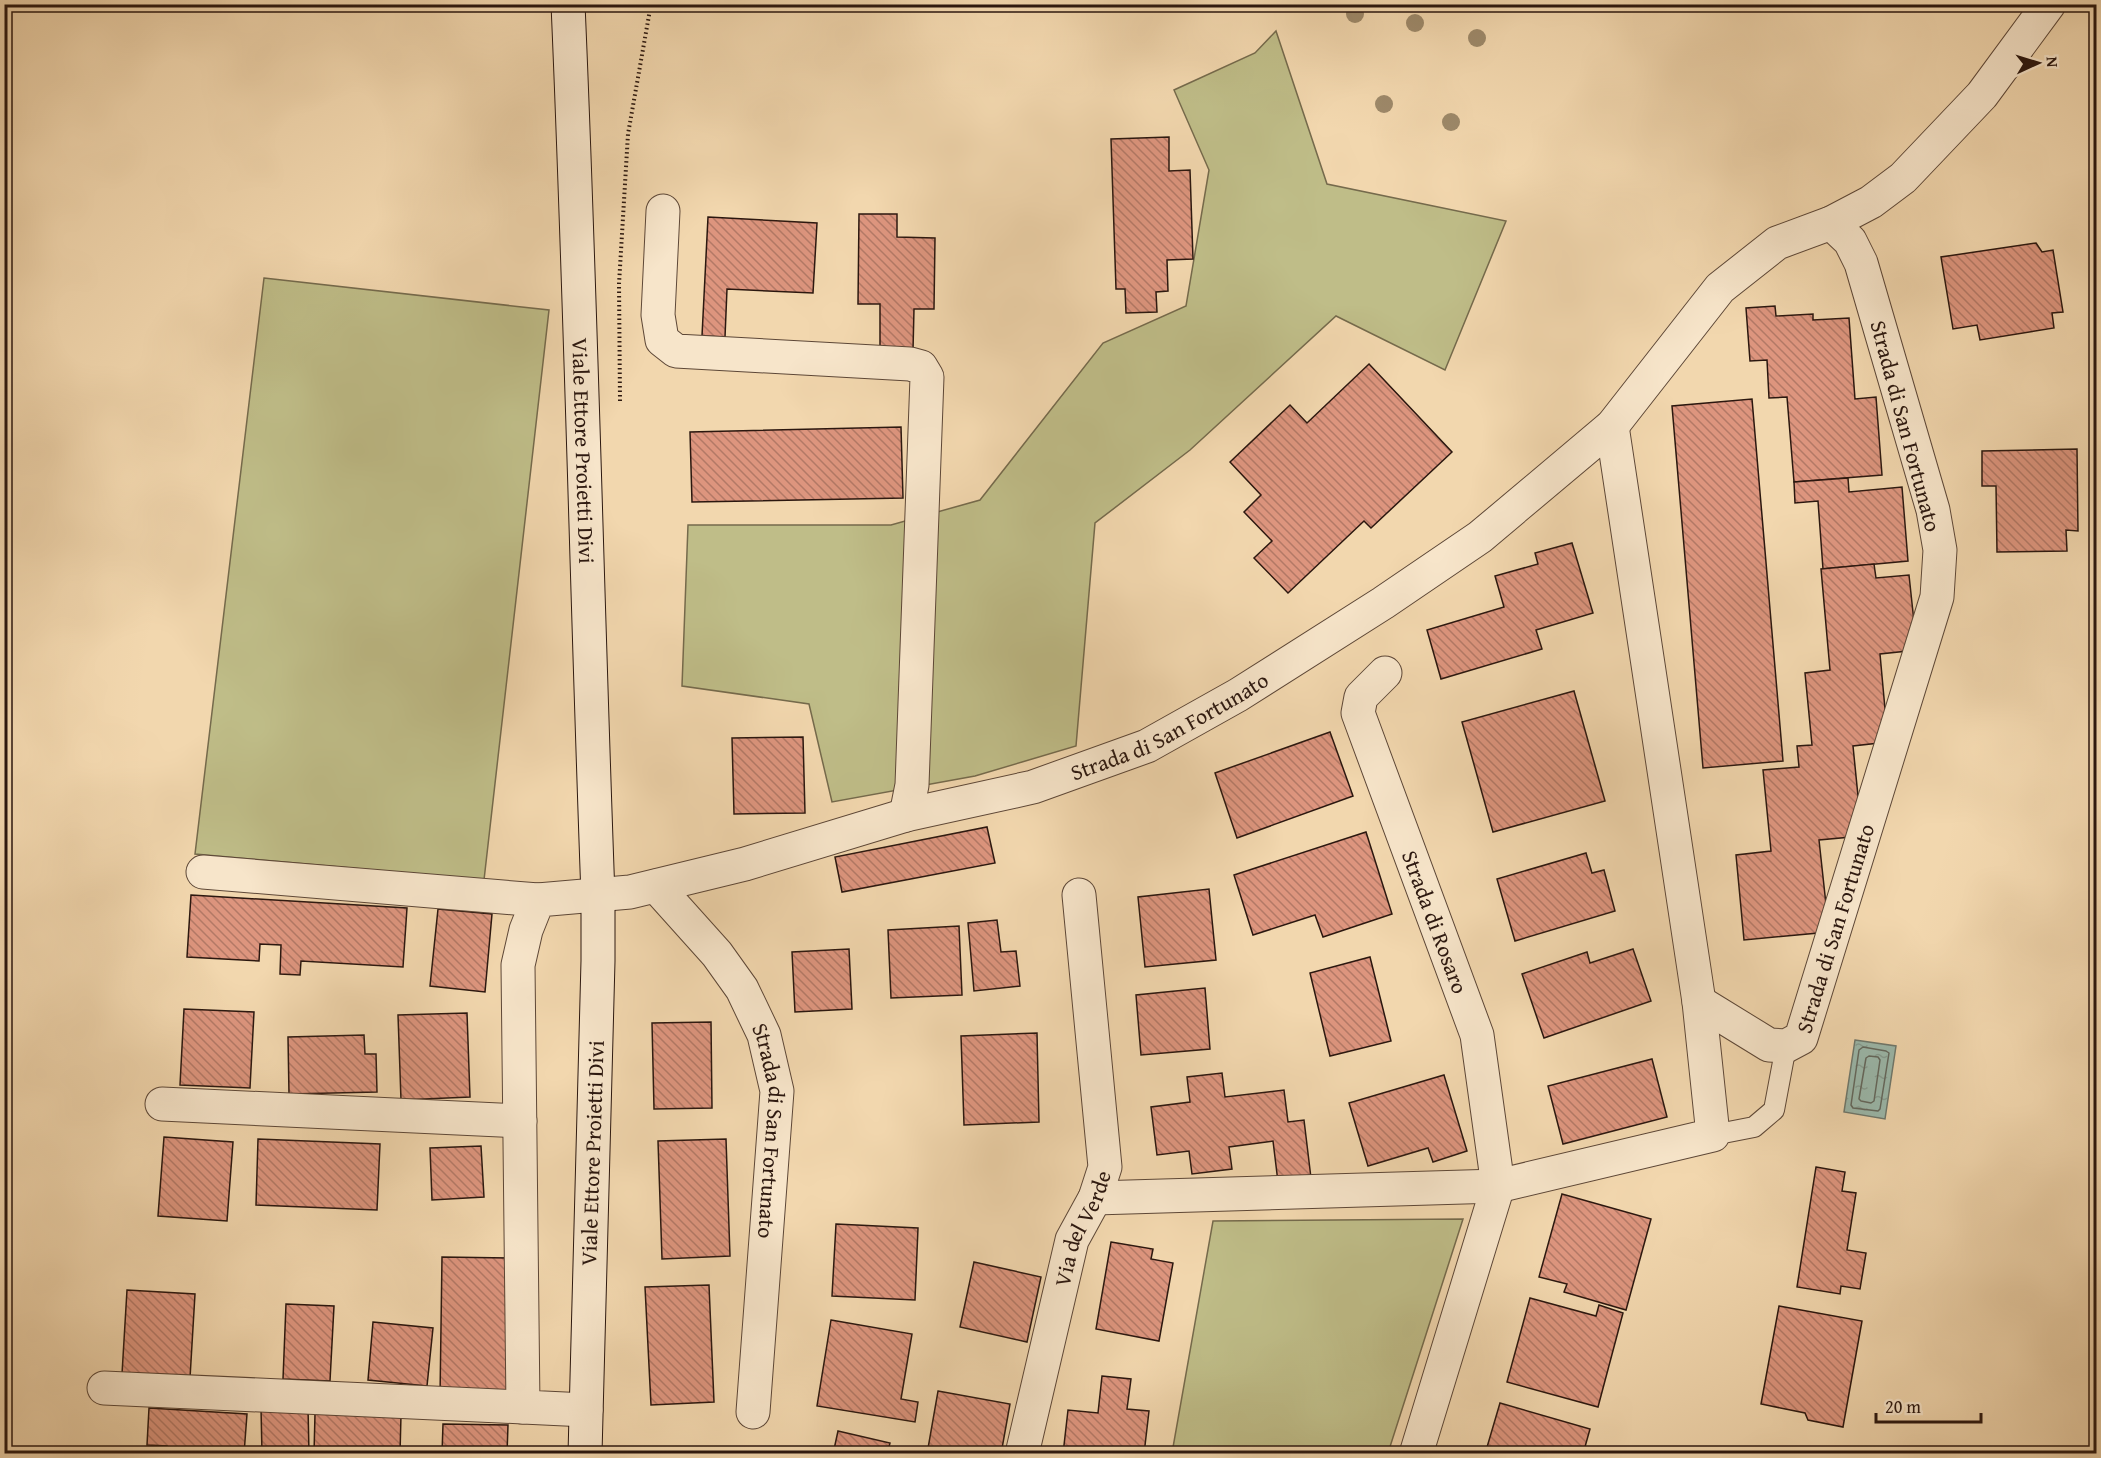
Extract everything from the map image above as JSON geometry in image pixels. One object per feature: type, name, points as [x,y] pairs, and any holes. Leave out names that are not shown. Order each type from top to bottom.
[{"type":"street","name":"Viale Ettore Proietti Divi","points":[[567,4],[579,262],[583,485],[598,896],[585,1454]]},
{"type":"street","name":"Strada di San Fortunato","points":[[598,896],[630,892],[745,864],[906,815],[1033,787],[1147,746],[1238,695],[1383,603],[1480,537],[1612,426],[1720,288],[1777,243],[1831,223],[1871,202],[1903,178],[1982,95],[2049,4]]},
{"type":"street","points":[[663,212],[658,315],[662,340],[676,351],[910,364],[921,367],[927,377],[912,785],[906,815]]},
{"type":"street","name":"Strada di San Fortunato","points":[[1699,1002],[1769,1045],[1786,1046],[1801,1038],[1937,597],[1940,550],[1933,510],[1861,263],[1850,242],[1831,223]]},
{"type":"street","points":[[1095,1198],[1498,1186],[1713,1135],[1699,1002],[1612,426]]},
{"type":"street","name":"Strada di Rosaro","points":[[1385,673],[1361,697],[1358,713],[1477,1035],[1498,1186],[1416,1454]]},
{"type":"street","points":[[203,872],[538,900],[598,896]]},
{"type":"street","name":"Strada di San Fortunato","points":[[656,885],[717,954],[742,989],[764,1035],[777,1091],[753,1412]]},
{"type":"street","name":"Via del Verde","points":[[1022,1454],[1072,1240],[1095,1198],[1105,1167],[1079,895]]},
{"type":"street","points":[[524,1407],[518,965],[526,930],[538,900]]},
{"type":"street","points":[[162,1104],[520,1121]]},
{"type":"street","points":[[104,1388],[586,1410]]},
{"type":"lane","points":[[1713,1135],[1754,1127],[1774,1110],[1786,1046]]},
{"type":"path","points":[[619,284],[628,134],[651,4]]},
{"type":"shaded area","points":[[1276,31],[1327,184],[1506,221],[1445,370],[1336,316],[1190,450],[1095,523],[1076,746],[975,776],[832,802],[809,704],[682,686],[688,525],[891,525],[980,500],[1103,343],[1186,306],[1209,170],[1174,90],[1255,53]]},
{"type":"shaded area","points":[[264,278],[549,310],[484,880],[195,854]]},
{"type":"shaded area","points":[[1463,1219],[1388,1453],[1172,1453],[1213,1221]]},
{"type":"water","points":[[1855,1040],[1896,1046],[1885,1119],[1844,1112]]},
{"type":"building","points":[[1169,137],[1169,171],[1190,170],[1193,259],[1167,260],[1168,291],[1156,292],[1157,312],[1126,313],[1125,289],[1116,289],[1111,139]]},
{"type":"building","points":[[859,214],[897,214],[897,237],[935,238],[934,309],[914,309],[913,350],[880,350],[880,304],[858,304]]},
{"type":"building","points":[[708,217],[817,223],[813,293],[727,289],[725,337],[702,336]]},
{"type":"building","points":[[2036,243],[2042,252],[2053,250],[2063,312],[2052,313],[2054,328],[1980,340],[1977,325],[1953,329],[1941,257]]},
{"type":"building","points":[[1775,306],[1776,316],[1813,314],[1813,320],[1849,318],[1855,399],[1876,397],[1882,475],[1794,482],[1787,397],[1769,398],[1767,360],[1750,361],[1746,308]]},
{"type":"building","points":[[1369,364],[1452,452],[1371,528],[1364,521],[1288,593],[1254,558],[1272,541],[1244,512],[1261,495],[1230,462],[1290,405],[1307,423]]},
{"type":"building","points":[[1752,399],[1783,761],[1703,768],[1672,406]]},
{"type":"building","points":[[901,427],[903,498],[692,502],[690,432]]},
{"type":"building","points":[[2077,449],[2078,531],[2066,530],[2067,551],[1997,552],[1996,486],[1982,486],[1982,451]]},
{"type":"building","points":[[1848,478],[1849,492],[1902,487],[1908,561],[1823,569],[1818,501],[1795,503],[1794,482]]},
{"type":"building","points":[[1572,543],[1593,613],[1536,630],[1542,649],[1441,679],[1427,630],[1504,607],[1495,576],[1538,564],[1535,553]]},
{"type":"building","points":[[1874,564],[1876,578],[1909,575],[1917,650],[1880,654],[1888,742],[1853,746],[1862,836],[1819,840],[1829,932],[1744,940],[1736,855],[1771,851],[1763,770],[1799,767],[1797,746],[1812,745],[1805,673],[1830,670],[1821,569]]},
{"type":"building","points":[[1574,691],[1605,801],[1493,832],[1462,722]]},
{"type":"building","points":[[1330,732],[1353,796],[1237,838],[1215,773]]},
{"type":"building","points":[[803,737],[805,813],[734,814],[732,738]]},
{"type":"building","points":[[987,827],[995,863],[842,892],[835,857]]},
{"type":"building","points":[[1366,832],[1392,914],[1323,937],[1315,915],[1253,935],[1234,875]]},
{"type":"building","points":[[1586,853],[1592,873],[1604,870],[1615,911],[1515,941],[1497,879]]},
{"type":"building","points":[[1209,889],[1216,960],[1145,967],[1138,897]]},
{"type":"building","points":[[191,895],[407,908],[403,967],[301,961],[300,975],[280,974],[281,945],[260,944],[259,961],[187,957]]},
{"type":"building","points":[[438,909],[492,914],[485,992],[430,986]]},
{"type":"building","points":[[997,920],[1001,952],[1016,951],[1020,986],[974,991],[968,923]]},
{"type":"building","points":[[959,926],[962,995],[891,998],[888,930]]},
{"type":"building","points":[[849,949],[852,1009],[795,1012],[792,952]]},
{"type":"building","points":[[1633,949],[1651,1001],[1544,1038],[1522,974],[1587,952],[1590,963]]},
{"type":"building","points":[[1370,957],[1391,1041],[1330,1056],[1310,973]]},
{"type":"building","points":[[1205,988],[1210,1049],[1141,1055],[1136,995]]},
{"type":"building","points":[[184,1009],[254,1012],[250,1088],[180,1085]]},
{"type":"building","points":[[467,1013],[470,1097],[401,1100],[398,1015]]},
{"type":"building","points":[[711,1022],[712,1108],[654,1109],[652,1023]]},
{"type":"building","points":[[1037,1033],[1039,1122],[964,1125],[961,1036]]},
{"type":"building","points":[[364,1035],[365,1054],[376,1054],[377,1092],[289,1094],[288,1037]]},
{"type":"building","points":[[1652,1059],[1667,1117],[1563,1144],[1548,1086]]},
{"type":"building","points":[[1222,1073],[1225,1097],[1284,1090],[1288,1122],[1304,1120],[1311,1178],[1278,1182],[1273,1141],[1229,1147],[1232,1169],[1192,1174],[1189,1151],[1157,1155],[1151,1107],[1190,1102],[1187,1077]]},
{"type":"building","points":[[1444,1075],[1467,1151],[1433,1162],[1428,1148],[1368,1166],[1349,1103]]},
{"type":"building","points":[[164,1137],[233,1142],[227,1221],[158,1216]]},
{"type":"building","points":[[258,1139],[380,1144],[377,1210],[256,1205]]},
{"type":"building","points":[[726,1139],[730,1256],[662,1259],[658,1141]]},
{"type":"building","points":[[481,1146],[484,1197],[432,1200],[430,1148]]},
{"type":"building","points":[[1816,1167],[1845,1172],[1842,1191],[1856,1193],[1847,1250],[1866,1253],[1860,1289],[1841,1286],[1840,1294],[1797,1287]]},
{"type":"building","points":[[1562,1194],[1651,1219],[1626,1310],[1564,1292],[1567,1284],[1539,1277]]},
{"type":"building","points":[[836,1224],[918,1228],[915,1300],[832,1296]]},
{"type":"building","points":[[1111,1242],[1153,1249],[1151,1259],[1173,1263],[1159,1341],[1096,1329]]},
{"type":"building","points":[[442,1257],[513,1258],[511,1398],[440,1397]]},
{"type":"building","points":[[974,1262],[1041,1277],[1027,1342],[960,1327]]},
{"type":"building","points":[[709,1285],[714,1402],[651,1405],[645,1287]]},
{"type":"building","points":[[127,1290],[195,1294],[190,1378],[122,1374]]},
{"type":"building","points":[[1530,1298],[1596,1316],[1599,1305],[1623,1313],[1598,1407],[1507,1382]]},
{"type":"building","points":[[286,1304],[334,1306],[330,1381],[283,1379]]},
{"type":"building","points":[[1779,1306],[1862,1321],[1843,1427],[1808,1420],[1805,1413],[1761,1404]]},
{"type":"building","points":[[831,1320],[912,1334],[901,1399],[918,1402],[915,1422],[817,1406]]},
{"type":"building","points":[[373,1322],[433,1328],[427,1386],[368,1380]]},
{"type":"building","points":[[1102,1376],[1131,1379],[1127,1409],[1149,1411],[1144,1454],[1063,1454],[1068,1410],[1098,1413]]},
{"type":"building","points":[[938,1391],[1010,1404],[1001,1454],[927,1454]]},
{"type":"building","points":[[1500,1403],[1590,1429],[1583,1454],[1485,1454]]},
{"type":"building","points":[[308,1407],[309,1454],[262,1454],[261,1408]]},
{"type":"building","points":[[149,1408],[247,1414],[244,1454],[167,1454],[167,1446],[147,1445]]},
{"type":"building","points":[[315,1414],[401,1415],[400,1454],[314,1454]]},
{"type":"building","points":[[443,1424],[508,1425],[507,1454],[442,1454]]},
{"type":"building","points":[[838,1431],[890,1443],[887,1454],[833,1454]]}]
